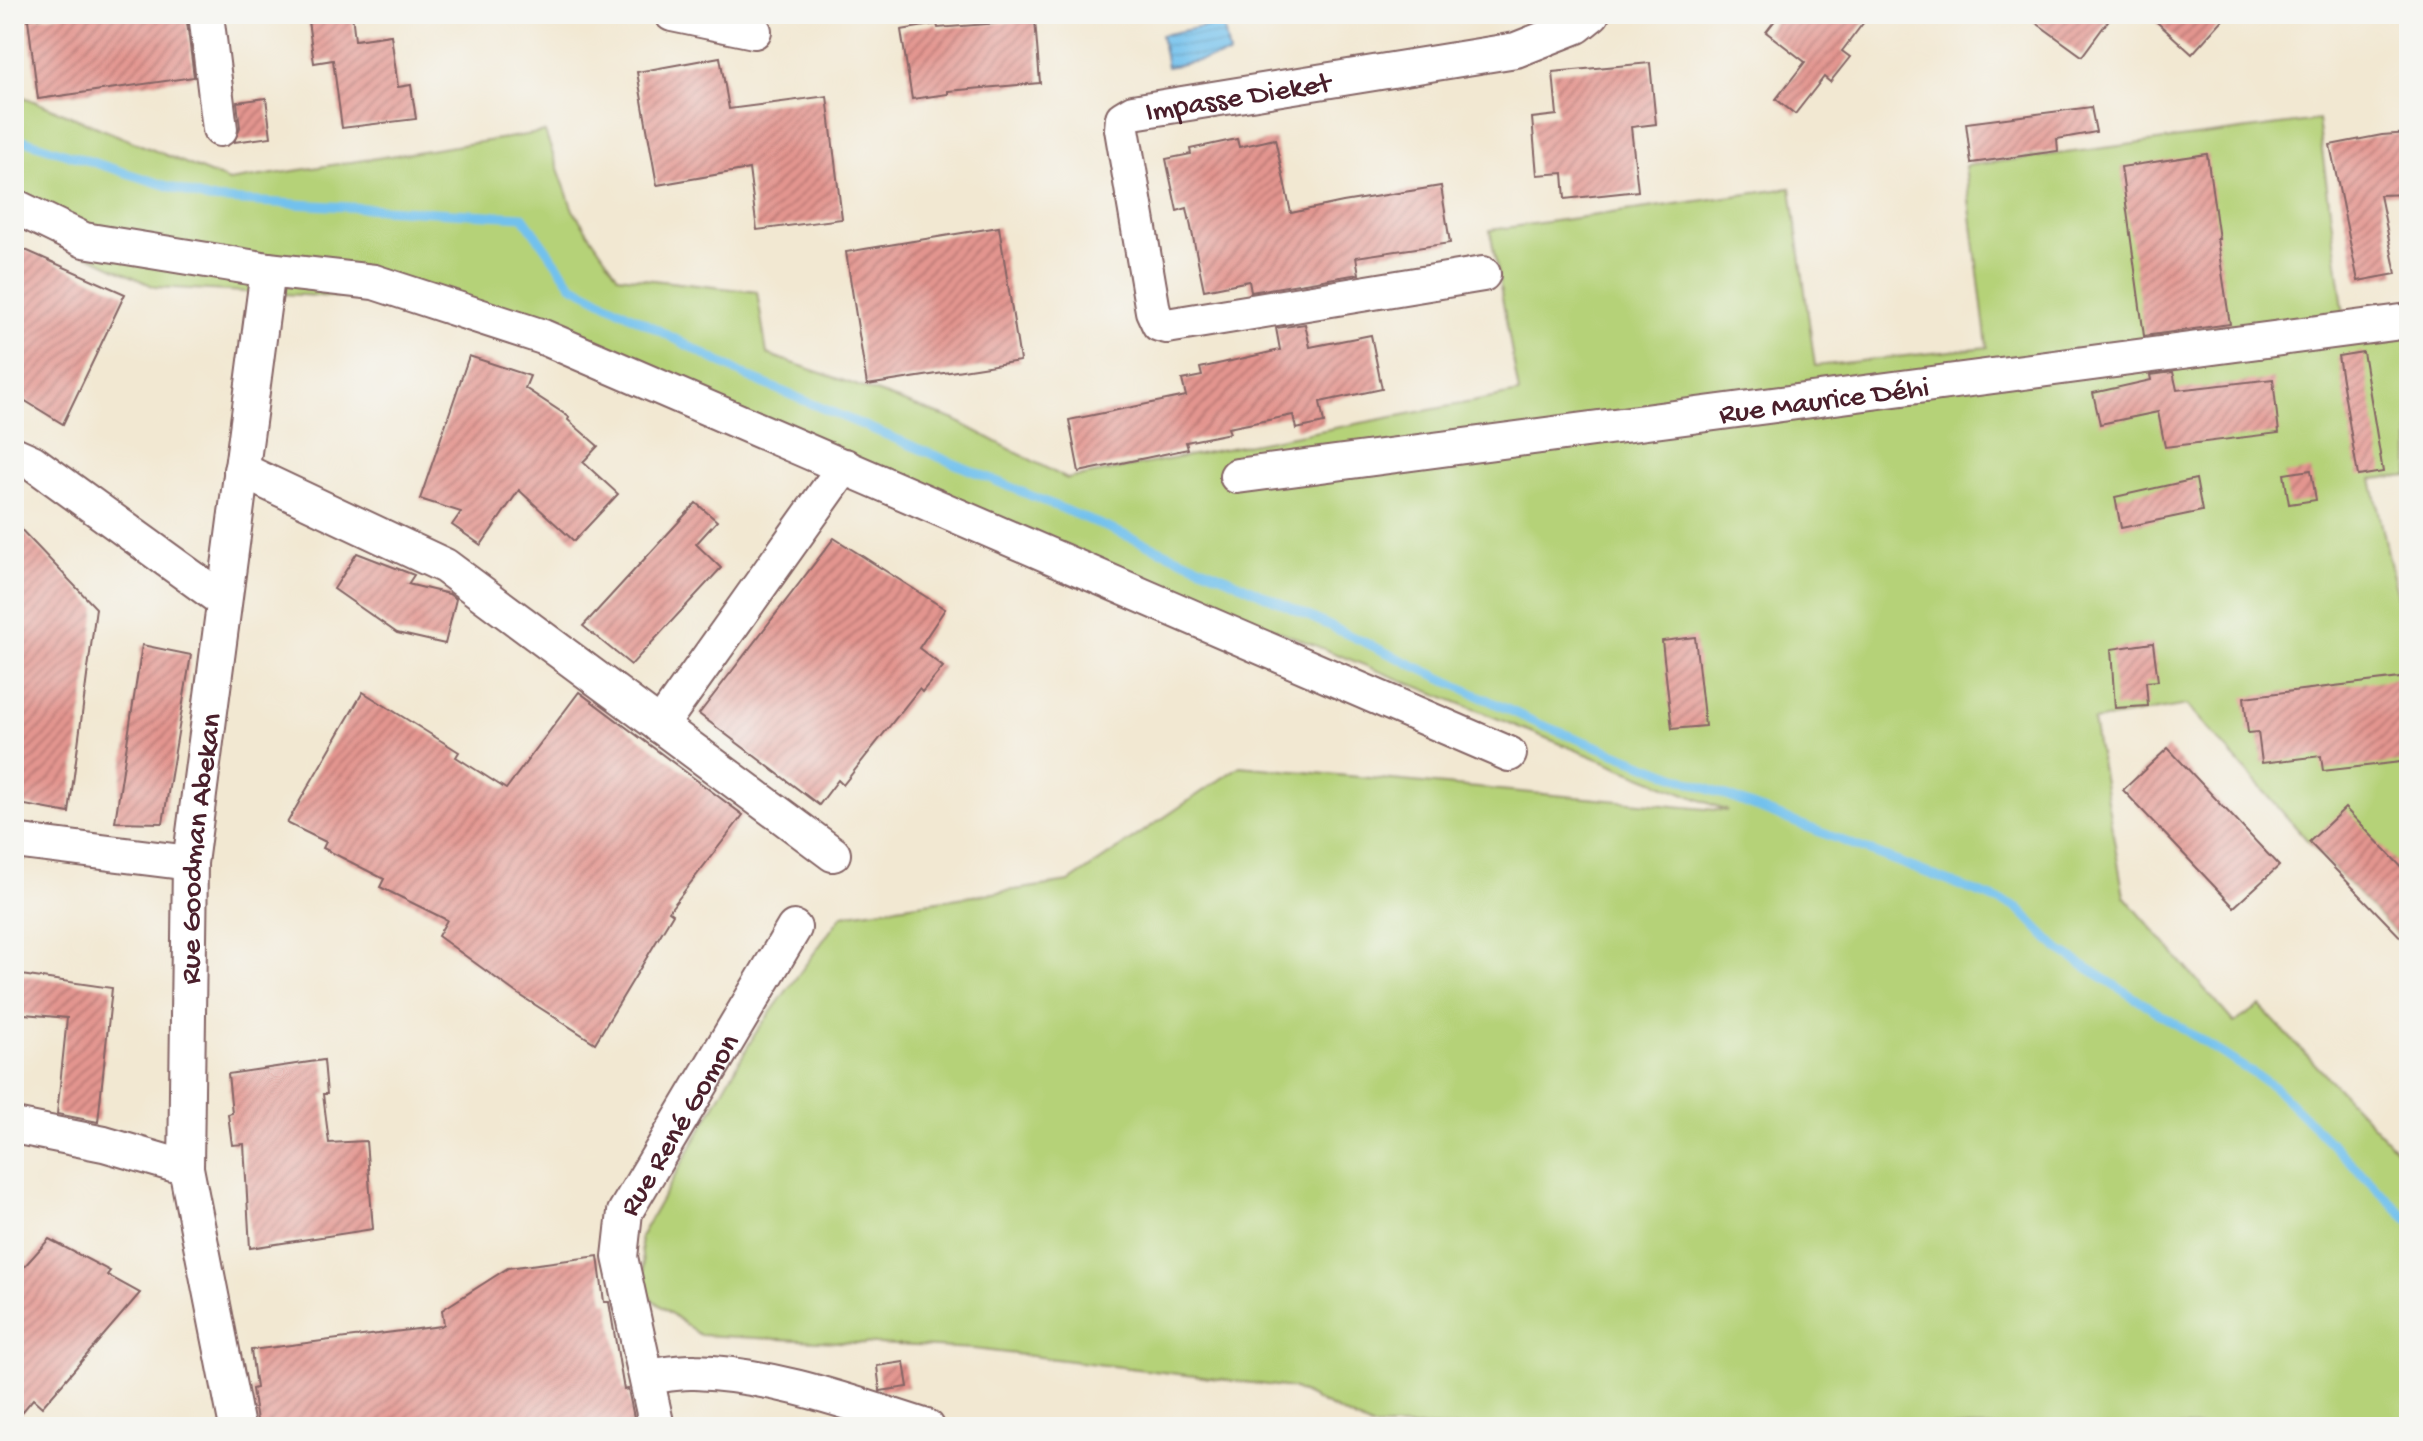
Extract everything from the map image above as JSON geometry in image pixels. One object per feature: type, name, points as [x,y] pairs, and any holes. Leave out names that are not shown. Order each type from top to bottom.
[{"type":"street","points":[[206,14],[220,129]]},
{"type":"street","points":[[672,14],[754,31]]},
{"type":"street","name":"Impasse Dieket","points":[[1483,274],[1167,326],[1159,324],[1153,311],[1122,129],[1123,118],[1133,112],[1516,50],[1577,26],[1592,14]]},
{"type":"street","points":[[14,206],[84,240],[268,270],[374,282],[543,337],[1509,754]]},
{"type":"street","name":"Rue Goodman Abekan","points":[[237,1427],[186,1168],[190,863],[268,270]]},
{"type":"street","name":"Rue Maurice Déhi","points":[[1237,476],[2409,321]]},
{"type":"street","points":[[14,454],[32,462],[224,601]]},
{"type":"street","points":[[660,726],[845,466]]},
{"type":"street","points":[[241,470],[445,566],[833,854]]},
{"type":"street","points":[[14,841],[190,863]]},
{"type":"street","name":"Rue René Gomon","points":[[657,1427],[620,1257],[625,1212],[794,928]]},
{"type":"street","points":[[14,1126],[104,1144],[186,1168]]},
{"type":"street","points":[[647,1377],[692,1372],[740,1376],[836,1396],[927,1427]]},
{"type":"green space","points":[[14,93],[229,181],[545,132],[573,210],[618,276],[757,292],[767,354],[955,420],[1067,479],[1519,393],[1490,230],[1791,188],[1815,366],[1987,347],[1965,166],[2318,120],[2344,315],[2409,305],[2409,476],[2372,479],[2404,628],[2409,627],[2409,946],[2309,842],[2187,705],[2093,721],[2124,896],[2234,1023],[2260,1006],[2409,1163],[2409,1427],[1371,1427],[1292,1388],[974,1349],[700,1335],[646,1295],[640,1237],[755,1034],[842,915],[1069,882],[1240,766],[1728,811],[464,304],[155,287],[14,221]]},
{"type":"water","points":[[1223,23],[1229,55],[1167,67],[1161,35]]},
{"type":"building","points":[[66,14],[186,14],[194,77],[38,99],[28,19]]},
{"type":"building","points":[[307,14],[352,14],[355,40],[391,35],[398,87],[411,85],[416,119],[342,128],[333,60],[314,63]]},
{"type":"building","points":[[1780,14],[1870,14],[1842,51],[1850,57],[1830,82],[1824,77],[1795,114],[1776,99],[1805,62],[1766,32]]},
{"type":"building","points":[[2024,14],[2113,14],[2082,56]]},
{"type":"building","points":[[2148,14],[2228,14],[2192,54]]},
{"type":"building","points":[[1035,20],[1040,83],[948,91],[948,94],[912,99],[901,30],[937,24],[938,28]]},
{"type":"building","points":[[720,57],[729,109],[827,96],[842,219],[757,230],[749,169],[657,185],[637,72]]},
{"type":"building","points":[[1650,63],[1656,124],[1631,127],[1638,191],[1565,199],[1563,173],[1537,175],[1532,118],[1557,115],[1553,72]]},
{"type":"building","points":[[266,98],[271,137],[234,142],[240,127],[237,102]]},
{"type":"building","points":[[2091,107],[2096,132],[2057,139],[2058,151],[1971,163],[1966,123]]},
{"type":"building","points":[[2409,133],[2409,194],[2380,195],[2396,274],[2358,281],[2330,145]]},
{"type":"building","points":[[1237,139],[1239,147],[1275,139],[1291,213],[1441,186],[1450,243],[1356,257],[1359,274],[1251,292],[1249,281],[1204,290],[1187,208],[1177,211],[1166,159],[1191,154],[1190,149]]},
{"type":"building","points":[[2207,154],[2230,324],[2144,336],[2121,167]]},
{"type":"building","points":[[999,227],[1020,361],[867,385],[846,252]]},
{"type":"building","points":[[14,245],[125,294],[63,424],[14,394]]},
{"type":"building","points":[[1305,324],[1310,347],[1371,335],[1382,389],[1320,402],[1324,423],[1296,429],[1293,415],[1228,428],[1230,433],[1186,442],[1188,449],[1079,472],[1069,420],[1186,396],[1182,380],[1202,376],[1200,368],[1280,350],[1276,328]]},
{"type":"building","points":[[2363,352],[2383,472],[2358,476],[2338,356]]},
{"type":"building","points":[[469,356],[530,376],[525,388],[569,417],[568,420],[598,446],[583,462],[618,494],[574,541],[519,490],[481,545],[452,525],[461,512],[420,499]]},
{"type":"building","points":[[2173,372],[2177,390],[2273,379],[2279,433],[2165,447],[2158,412],[2100,424],[2093,393],[2151,380],[2150,375]]},
{"type":"building","points":[[2311,470],[2316,500],[2289,504],[2284,474]]},
{"type":"building","points":[[2196,479],[2202,511],[2121,528],[2115,497]]},
{"type":"building","points":[[696,503],[717,521],[696,544],[721,568],[631,665],[583,626]]},
{"type":"building","points":[[14,522],[96,608],[69,813],[14,803]]},
{"type":"building","points":[[834,538],[945,609],[919,648],[943,667],[922,692],[919,689],[843,785],[838,780],[819,805],[699,714]]},
{"type":"building","points":[[357,553],[414,575],[408,584],[449,594],[456,599],[445,644],[397,633],[334,589]]},
{"type":"building","points":[[1695,637],[1705,726],[1672,729],[1662,641]]},
{"type":"building","points":[[2153,643],[2158,681],[2146,682],[2148,706],[2115,708],[2111,649]]},
{"type":"building","points":[[142,645],[191,655],[163,823],[115,822]]},
{"type":"building","points":[[2409,677],[2409,761],[2323,771],[2321,756],[2262,763],[2258,732],[2248,733],[2244,697]]},
{"type":"building","points":[[363,692],[459,752],[456,757],[506,789],[579,692],[743,815],[669,911],[673,914],[595,1043],[515,992],[438,936],[447,920],[380,887],[384,879],[323,848],[326,842],[287,823]]},
{"type":"building","points":[[2168,748],[2279,866],[2234,907],[2123,790]]},
{"type":"building","points":[[2345,808],[2409,875],[2409,946],[2309,842]]},
{"type":"building","points":[[14,974],[112,988],[98,1122],[57,1114],[67,1018],[14,1013]]},
{"type":"building","points":[[324,1060],[327,1094],[323,1094],[329,1143],[366,1141],[373,1229],[250,1248],[244,1144],[232,1145],[228,1074]]},
{"type":"building","points":[[49,1239],[110,1271],[107,1275],[140,1293],[42,1407],[33,1399],[14,1422],[14,1278]]},
{"type":"building","points":[[598,1256],[604,1302],[609,1302],[624,1390],[628,1389],[636,1427],[258,1427],[252,1389],[256,1388],[251,1350],[441,1326],[444,1324],[442,1310],[508,1268]]},
{"type":"building","points":[[904,1362],[908,1387],[880,1391],[877,1366]]},
{"type":"waterway","points":[[14,137],[208,199],[523,217],[572,285],[748,377],[1225,577],[1539,724],[2018,908],[2058,949],[2273,1086],[2409,1220]]}]
